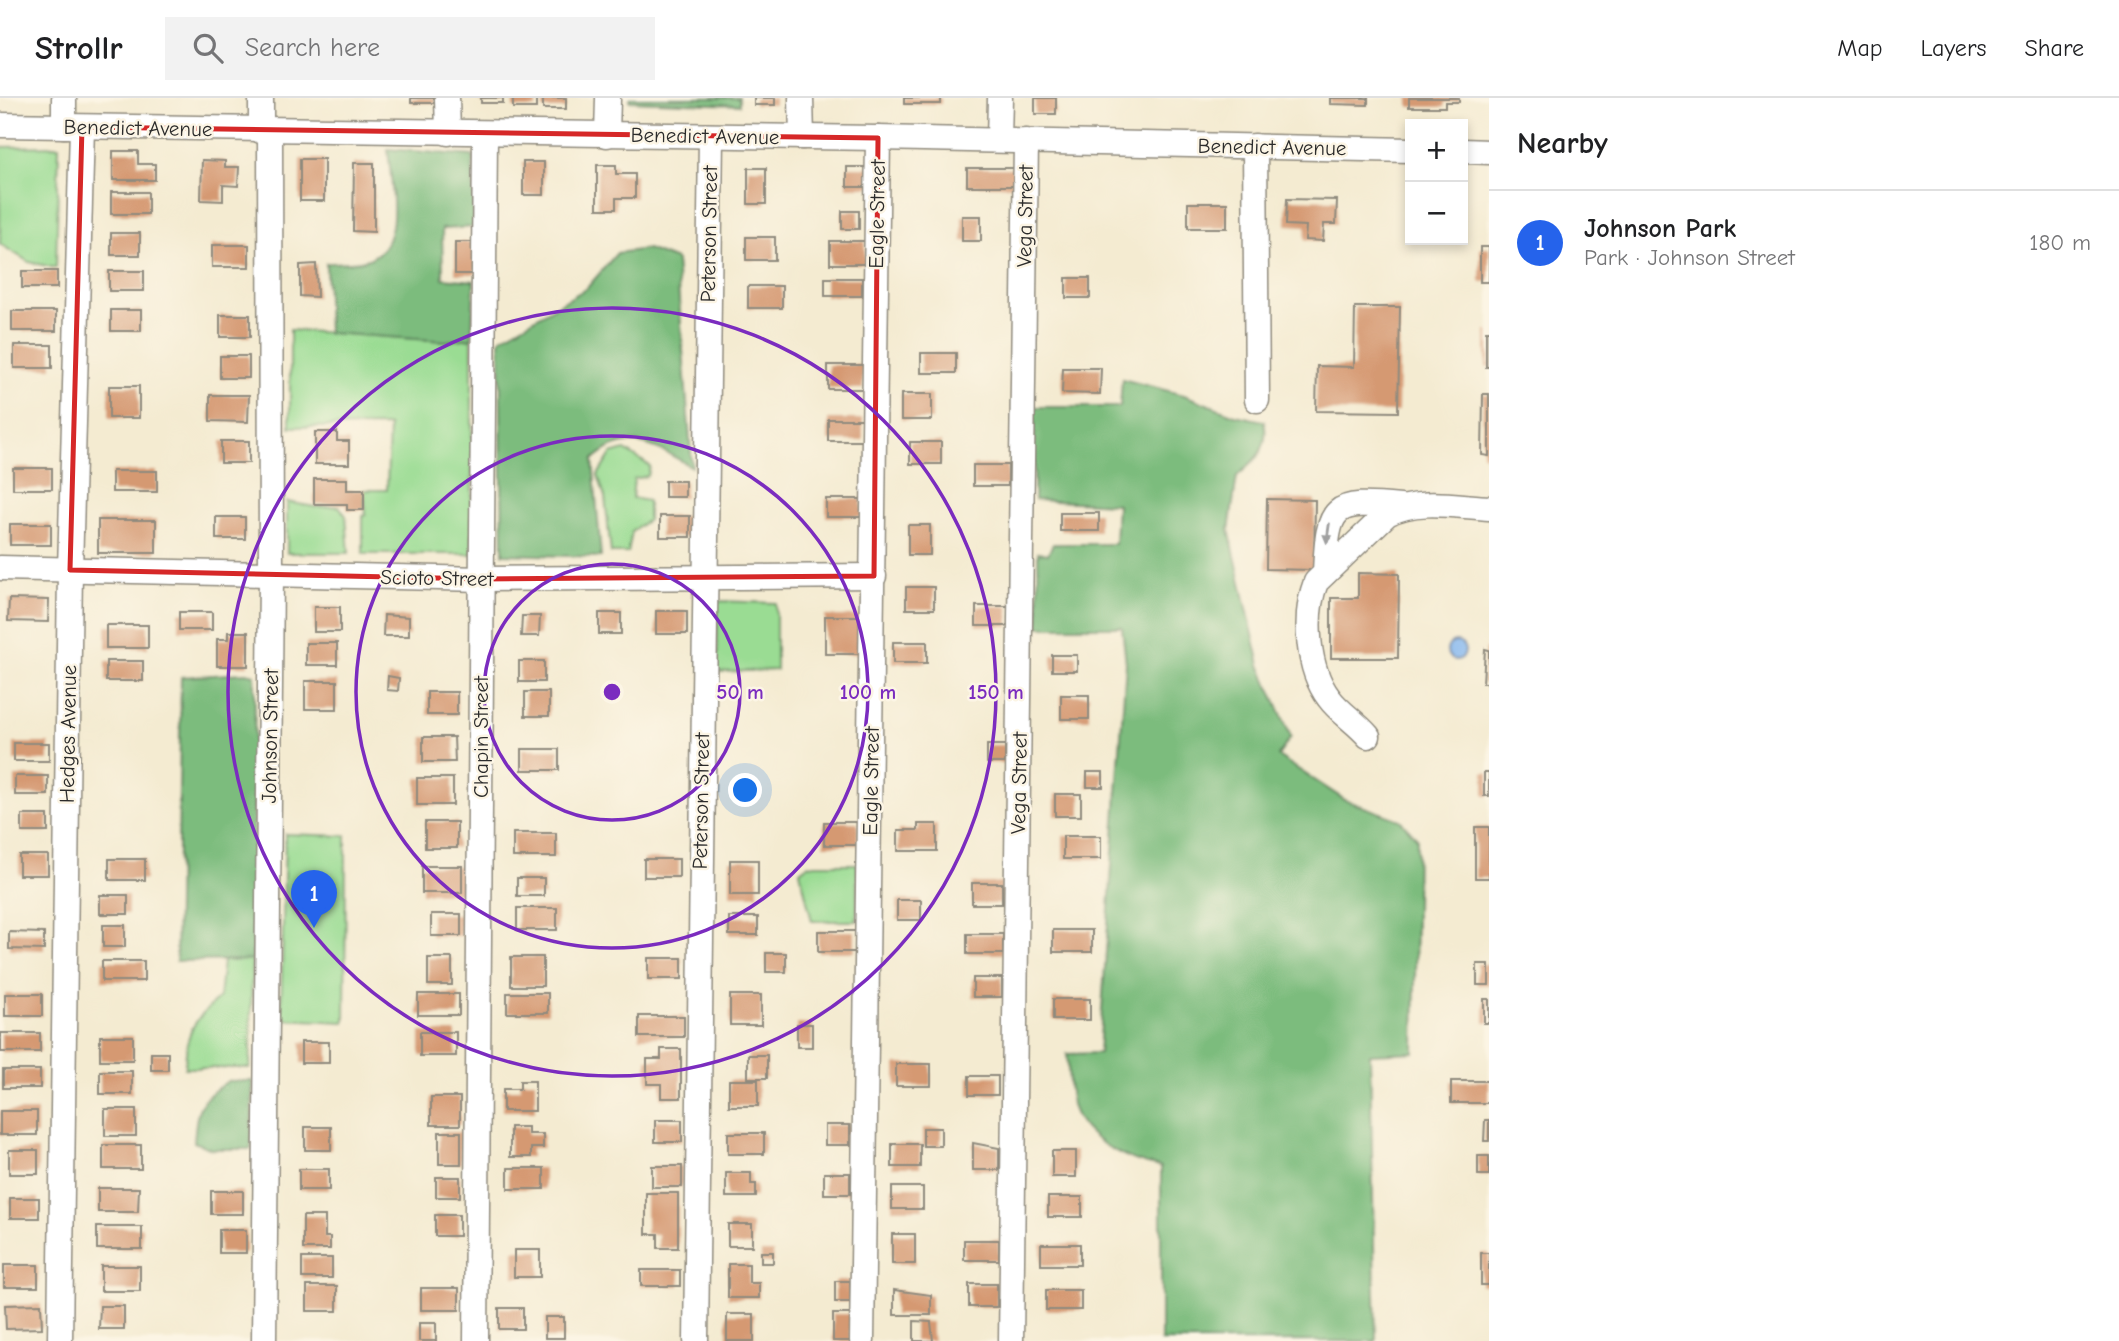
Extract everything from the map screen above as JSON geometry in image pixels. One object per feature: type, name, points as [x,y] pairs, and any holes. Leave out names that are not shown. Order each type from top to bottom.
[{"type":"street","name":"Hedges Avenue","points":[[60,1341],[73,126],[64,98]]},
{"type":"street","name":"Johnson Street","points":[[261,98],[265,131],[271,575],[264,1341]]},
{"type":"street","points":[[447,98],[447,133]]},
{"type":"street","points":[[607,135],[608,98]]},
{"type":"street","points":[[801,98],[802,137]]},
{"type":"street","name":"Vega Street","points":[[999,140],[1000,98]]},
{"type":"street","name":"Benedict Avenue","points":[[0,125],[999,140],[1405,150]]},
{"type":"street","name":"Chapin Street","points":[[476,1341],[485,134]]},
{"type":"street","name":"Peterson Street","points":[[696,1341],[703,578],[711,136]]},
{"type":"street","name":"Eagle Street","points":[[862,1341],[878,138]]},
{"type":"street","name":"Vega Street","points":[[1011,1341],[1026,141]]},
{"type":"street","points":[[1255,146],[1257,400]]},
{"type":"street","points":[[1468,151],[1489,152]]},
{"type":"street","points":[[1325,573],[1330,520],[1335,511],[1357,505],[1400,507],[1423,504],[1489,508]]},
{"type":"street","points":[[1368,736],[1330,699],[1317,678],[1310,657],[1312,592],[1316,582],[1325,573],[1387,514],[1400,507]]},
{"type":"street","name":"Scioto Street","points":[[0,568],[482,579],[874,576]]},
{"type":"highlighted area","points":[[82,127],[878,138],[874,576],[482,579],[70,570]]},
{"type":"green space","points":[[630,98],[739,98],[739,105],[630,101]]},
{"type":"green space","points":[[59,146],[56,268],[29,262],[0,244],[0,147]]},
{"type":"green space","points":[[388,149],[473,156],[474,227],[442,229],[443,278],[474,281],[472,338],[446,341],[328,333],[326,263],[366,260],[382,250],[389,238],[393,193]]},
{"type":"green space","points":[[647,249],[676,260],[692,467],[654,447],[631,442],[619,444],[593,460],[601,557],[503,554],[500,339],[587,288],[617,253]]},
{"type":"green space","points":[[290,330],[446,341],[472,338],[472,554],[363,554],[363,516],[366,515],[364,490],[387,490],[389,426],[290,427]]},
{"type":"green space","points":[[1122,379],[1184,395],[1235,415],[1264,421],[1265,439],[1260,453],[1237,476],[1229,530],[1260,665],[1291,737],[1278,756],[1345,800],[1400,820],[1417,838],[1414,1052],[1370,1054],[1376,1341],[1161,1341],[1161,1167],[1122,1155],[1098,1140],[1079,1120],[1073,1108],[1067,1054],[1099,1053],[1126,663],[1122,627],[1039,627],[1038,552],[1048,554],[1053,544],[1115,544],[1117,504],[1034,500],[1035,407],[1120,407]]},
{"type":"green space","points":[[625,450],[650,466],[648,476],[634,479],[632,498],[648,501],[648,520],[632,531],[628,553],[611,553],[605,497],[598,475],[611,454]]},
{"type":"green space","points":[[287,502],[315,507],[339,506],[346,516],[349,553],[287,553]]},
{"type":"green space","points":[[717,601],[776,603],[776,670],[718,672]]},
{"type":"green space","points":[[246,673],[255,675],[252,960],[176,961],[181,677]]},
{"type":"green space","points":[[285,834],[346,836],[345,1022],[281,1019]]},
{"type":"green space","points":[[857,864],[857,921],[812,921],[800,871],[808,865]]},
{"type":"green space","points":[[252,960],[250,1068],[185,1068],[192,1028],[219,998],[223,961]]},
{"type":"green space","points":[[228,1081],[253,1081],[251,1149],[212,1149],[194,1142],[196,1120],[201,1105],[210,1094]]},
{"type":"water","points":[[1456,642],[1462,645],[1465,651],[1462,657],[1456,660],[1450,657],[1447,651],[1450,645]]},
{"type":"building","points":[[411,98],[435,98],[435,103],[411,103]]},
{"type":"building","points":[[481,98],[503,98],[503,103],[481,103]]},
{"type":"building","points":[[513,98],[536,98],[536,108],[513,108]]},
{"type":"building","points":[[543,98],[566,98],[566,109],[543,109]]},
{"type":"building","points":[[754,98],[775,98],[775,105],[754,105]]},
{"type":"building","points":[[904,98],[941,98],[941,104],[904,104]]},
{"type":"building","points":[[1035,98],[1056,98],[1056,114],[1035,114]]},
{"type":"building","points":[[1330,98],[1368,98],[1368,105],[1330,104]]},
{"type":"building","points":[[1409,98],[1459,98],[1459,102],[1445,102],[1445,107],[1409,107]]},
{"type":"building","points":[[113,151],[138,151],[138,164],[155,164],[155,180],[113,180]]},
{"type":"building","points":[[300,159],[324,159],[324,201],[300,201]]},
{"type":"building","points":[[202,160],[225,161],[225,167],[239,167],[238,186],[223,185],[223,201],[201,200]]},
{"type":"building","points":[[523,162],[544,162],[544,195],[523,195]]},
{"type":"building","points":[[354,163],[374,163],[374,232],[353,231]]},
{"type":"building","points":[[597,165],[616,165],[616,174],[635,174],[635,198],[616,198],[616,209],[597,209]]},
{"type":"building","points":[[847,167],[872,167],[872,187],[847,187]]},
{"type":"building","points":[[748,168],[766,168],[766,204],[748,204]]},
{"type":"building","points":[[967,168],[1016,168],[1016,186],[967,186]]},
{"type":"building","points":[[111,192],[148,192],[148,214],[111,214]]},
{"type":"building","points":[[1287,199],[1337,200],[1336,224],[1324,224],[1323,241],[1305,240],[1306,226],[1286,225]]},
{"type":"building","points":[[1188,203],[1227,203],[1227,228],[1188,228]]},
{"type":"building","points":[[842,211],[859,211],[859,229],[842,229]]},
{"type":"building","points":[[962,216],[981,216],[981,241],[962,241]]},
{"type":"building","points":[[111,233],[140,233],[140,255],[111,255]]},
{"type":"building","points":[[746,237],[775,237],[775,260],[746,260]]},
{"type":"building","points":[[830,241],[865,241],[865,264],[830,264]]},
{"type":"building","points":[[455,242],[476,242],[476,274],[455,274]]},
{"type":"building","points":[[212,245],[249,245],[249,267],[212,267]]},
{"type":"building","points":[[1480,247],[1489,247],[1489,282],[1480,282]]},
{"type":"building","points":[[316,264],[317,297],[300,296],[300,265]]},
{"type":"building","points":[[22,271],[57,271],[57,288],[22,288]]},
{"type":"building","points":[[109,271],[144,271],[144,291],[109,291]]},
{"type":"building","points":[[825,278],[862,278],[862,296],[825,296]]},
{"type":"building","points":[[1066,278],[1090,278],[1090,298],[1066,298]]},
{"type":"building","points":[[748,286],[782,286],[782,308],[748,308]]},
{"type":"building","points":[[1355,307],[1400,307],[1398,412],[1316,411],[1317,366],[1354,367]]},
{"type":"building","points":[[111,310],[141,310],[141,331],[111,331]]},
{"type":"building","points":[[12,311],[56,311],[56,331],[12,331]]},
{"type":"building","points":[[220,315],[250,315],[250,337],[220,337]]},
{"type":"building","points":[[1486,331],[1489,331],[1489,367],[1486,367]]},
{"type":"building","points":[[14,345],[52,345],[52,368],[14,368]]},
{"type":"building","points":[[921,353],[956,353],[956,373],[921,373]]},
{"type":"building","points":[[220,356],[249,356],[249,378],[220,378]]},
{"type":"building","points":[[828,365],[863,365],[863,389],[828,389]]},
{"type":"building","points":[[1063,368],[1101,368],[1100,394],[1062,393]]},
{"type":"building","points":[[109,386],[139,386],[139,418],[109,418]]},
{"type":"building","points":[[901,394],[932,394],[932,420],[901,420]]},
{"type":"building","points":[[1483,394],[1489,394],[1489,456],[1482,455]]},
{"type":"building","points":[[210,395],[249,395],[248,422],[210,421]]},
{"type":"building","points":[[828,419],[863,419],[863,441],[828,441]]},
{"type":"building","points":[[315,432],[337,432],[337,441],[349,441],[349,464],[315,464]]},
{"type":"building","points":[[221,441],[249,441],[249,463],[221,463]]},
{"type":"building","points":[[910,442],[941,442],[941,464],[910,464]]},
{"type":"building","points":[[973,465],[1008,465],[1008,486],[973,486]]},
{"type":"building","points":[[13,468],[52,468],[52,489],[13,489]]},
{"type":"building","points":[[112,471],[157,471],[157,492],[112,492]]},
{"type":"building","points":[[314,479],[347,479],[347,490],[364,490],[364,510],[347,510],[347,504],[314,504]]},
{"type":"building","points":[[665,481],[685,481],[685,497],[665,497]]},
{"type":"building","points":[[826,499],[862,499],[862,517],[826,517]]},
{"type":"building","points":[[1267,499],[1315,500],[1314,570],[1266,569]]},
{"type":"building","points":[[1060,513],[1099,513],[1099,531],[1060,531]]},
{"type":"building","points":[[660,516],[690,516],[690,537],[660,537]]},
{"type":"building","points":[[216,517],[245,517],[245,539],[216,539]]},
{"type":"building","points":[[98,520],[156,520],[156,553],[98,553]]},
{"type":"building","points":[[10,524],[51,524],[51,545],[10,545]]},
{"type":"building","points":[[908,525],[930,525],[930,555],[908,555]]},
{"type":"building","points":[[1358,573],[1399,574],[1398,658],[1331,658],[1331,598],[1358,598]]},
{"type":"building","points":[[906,587],[934,587],[934,609],[906,609]]},
{"type":"building","points":[[9,599],[49,600],[48,622],[8,621]]},
{"type":"building","points":[[976,606],[1009,606],[1009,626],[976,626]]},
{"type":"building","points":[[314,607],[340,607],[340,632],[314,632]]},
{"type":"building","points":[[656,611],[687,611],[687,634],[656,634]]},
{"type":"building","points":[[179,612],[212,612],[212,630],[179,630]]},
{"type":"building","points":[[599,613],[621,613],[621,634],[599,634]]},
{"type":"building","points":[[384,615],[409,617],[409,636],[383,636]]},
{"type":"building","points":[[522,616],[540,616],[539,636],[521,636]]},
{"type":"building","points":[[825,616],[860,616],[860,654],[825,654]]},
{"type":"building","points":[[106,625],[148,625],[148,648],[106,648]]},
{"type":"building","points":[[228,632],[248,632],[248,666],[217,666],[217,639],[228,639]]},
{"type":"building","points":[[893,642],[927,642],[927,663],[893,663]]},
{"type":"building","points":[[306,643],[337,643],[337,665],[306,665]]},
{"type":"building","points":[[1485,649],[1489,650],[1489,683],[1483,683]]},
{"type":"building","points":[[1052,655],[1077,655],[1077,671],[1052,671]]},
{"type":"building","points":[[106,661],[143,661],[143,681],[106,681]]},
{"type":"building","points":[[519,661],[544,661],[544,682],[519,682]]},
{"type":"building","points":[[388,676],[399,678],[398,691],[387,690]]},
{"type":"building","points":[[305,681],[337,681],[337,709],[305,709]]},
{"type":"building","points":[[427,692],[457,692],[457,715],[427,715]]},
{"type":"building","points":[[525,692],[549,692],[549,716],[525,716]]},
{"type":"building","points":[[1061,695],[1089,695],[1089,719],[1061,719]]},
{"type":"building","points":[[423,737],[454,737],[455,762],[423,762]]},
{"type":"building","points":[[14,743],[49,743],[49,761],[14,761]]},
{"type":"building","points":[[987,745],[1005,745],[1005,763],[987,763]]},
{"type":"building","points":[[522,749],[559,749],[559,770],[522,770]]},
{"type":"building","points":[[1087,772],[1103,772],[1103,787],[1087,787]]},
{"type":"building","points":[[1484,772],[1489,772],[1489,796],[1484,796]]},
{"type":"building","points":[[15,776],[48,776],[48,795],[15,795]]},
{"type":"building","points":[[417,778],[453,778],[453,805],[417,805]]},
{"type":"building","points":[[1055,794],[1081,794],[1081,816],[1055,816]]},
{"type":"building","points":[[22,815],[48,815],[48,832],[22,832]]},
{"type":"building","points":[[425,822],[457,822],[457,848],[425,848]]},
{"type":"building","points":[[824,822],[858,822],[858,845],[824,845]]},
{"type":"building","points":[[918,824],[937,824],[937,851],[898,851],[898,830],[918,830]]},
{"type":"building","points":[[1475,827],[1489,827],[1489,878],[1475,878]]},
{"type":"building","points":[[513,833],[556,833],[556,857],[513,857]]},
{"type":"building","points":[[1063,836],[1101,836],[1101,859],[1063,859]]},
{"type":"building","points":[[19,855],[48,855],[48,875],[19,875]]},
{"type":"building","points":[[109,859],[145,859],[145,880],[109,880]]},
{"type":"building","points":[[644,859],[679,859],[679,877],[644,877]]},
{"type":"building","points":[[730,860],[758,860],[758,895],[730,895]]},
{"type":"building","points":[[422,866],[462,866],[462,893],[422,893]]},
{"type":"building","points":[[517,878],[544,878],[544,896],[517,896]]},
{"type":"building","points":[[972,883],[1002,883],[1002,904],[972,904]]},
{"type":"building","points":[[100,895],[128,895],[128,914],[100,914]]},
{"type":"building","points":[[897,900],[921,900],[921,920],[897,920]]},
{"type":"building","points":[[517,908],[557,908],[557,930],[517,930]]},
{"type":"building","points":[[431,914],[461,914],[461,936],[431,936]]},
{"type":"building","points":[[729,917],[758,917],[758,935],[729,935]]},
{"type":"building","points":[[103,925],[125,925],[125,947],[103,947]]},
{"type":"building","points":[[1053,930],[1092,930],[1092,952],[1053,952]]},
{"type":"building","points":[[818,931],[855,931],[855,952],[818,952]]},
{"type":"building","points":[[9,932],[44,933],[44,950],[9,949]]},
{"type":"building","points":[[967,934],[1003,934],[1003,954],[967,954]]},
{"type":"building","points":[[766,953],[786,953],[786,972],[766,972]]},
{"type":"building","points":[[511,957],[543,957],[543,986],[511,986]]},
{"type":"building","points":[[428,958],[452,958],[452,985],[428,985]]},
{"type":"building","points":[[648,958],[682,958],[682,979],[648,979]]},
{"type":"building","points":[[102,961],[144,961],[144,981],[102,981]]},
{"type":"building","points":[[1477,964],[1489,964],[1489,985],[1477,985]]},
{"type":"building","points":[[973,978],[1002,978],[1002,997],[973,997]]},
{"type":"building","points":[[507,993],[548,993],[548,1013],[507,1013]]},
{"type":"building","points":[[5,994],[42,994],[42,1016],[5,1016]]},
{"type":"building","points":[[418,994],[459,994],[459,1015],[418,1015]]},
{"type":"building","points":[[730,995],[761,995],[761,1025],[730,1025]]},
{"type":"building","points":[[1053,999],[1090,999],[1090,1020],[1053,1020]]},
{"type":"building","points":[[1484,999],[1489,999],[1489,1023],[1484,1023]]},
{"type":"building","points":[[639,1016],[684,1016],[684,1037],[639,1037]]},
{"type":"building","points":[[797,1024],[812,1024],[812,1047],[797,1047]]},
{"type":"building","points":[[420,1032],[456,1032],[456,1056],[420,1056]]},
{"type":"building","points":[[1,1033],[40,1033],[40,1052],[1,1052]]},
{"type":"building","points":[[100,1036],[133,1036],[133,1060],[100,1060]]},
{"type":"building","points":[[301,1042],[329,1042],[329,1063],[301,1063]]},
{"type":"building","points":[[661,1049],[681,1049],[681,1098],[661,1098],[661,1084],[647,1084],[647,1059],[661,1059]]},
{"type":"building","points":[[151,1053],[168,1053],[168,1070],[151,1070]]},
{"type":"building","points":[[748,1055],[767,1055],[767,1078],[748,1078]]},
{"type":"building","points":[[896,1064],[931,1064],[931,1086],[896,1086]]},
{"type":"building","points":[[3,1070],[40,1070],[40,1088],[3,1088]]},
{"type":"building","points":[[100,1071],[132,1071],[132,1094],[100,1094]]},
{"type":"building","points":[[969,1076],[998,1076],[998,1095],[969,1095]]},
{"type":"building","points":[[729,1080],[758,1080],[758,1106],[729,1106]]},
{"type":"building","points":[[520,1081],[535,1081],[535,1111],[503,1111],[503,1089],[520,1089]]},
{"type":"building","points":[[1451,1081],[1489,1081],[1489,1103],[1451,1103]]},
{"type":"building","points":[[431,1097],[460,1097],[460,1125],[431,1125]]},
{"type":"building","points":[[105,1109],[136,1109],[136,1136],[105,1136]]},
{"type":"building","points":[[0,1111],[37,1111],[37,1135],[0,1135]]},
{"type":"building","points":[[655,1120],[682,1120],[682,1142],[655,1142]]},
{"type":"building","points":[[1485,1120],[1489,1120],[1489,1141],[1484,1141]]},
{"type":"building","points":[[825,1125],[850,1125],[850,1145],[825,1145]]},
{"type":"building","points":[[305,1127],[331,1127],[331,1150],[305,1150]]},
{"type":"building","points":[[510,1127],[528,1127],[528,1134],[543,1134],[543,1148],[531,1148],[531,1157],[510,1157]]},
{"type":"building","points":[[923,1128],[941,1128],[941,1146],[923,1146]]},
{"type":"building","points":[[439,1132],[461,1132],[461,1164],[439,1164]]},
{"type":"building","points":[[728,1133],[764,1133],[764,1154],[728,1154]]},
{"type":"building","points":[[973,1143],[999,1148],[999,1170],[973,1170]]},
{"type":"building","points":[[892,1144],[920,1144],[920,1167],[892,1167]]},
{"type":"building","points":[[103,1145],[141,1145],[141,1169],[103,1169]]},
{"type":"building","points":[[9,1150],[38,1150],[38,1174],[9,1174]]},
{"type":"building","points":[[1052,1151],[1076,1151],[1076,1177],[1052,1177]]},
{"type":"building","points":[[1478,1156],[1489,1156],[1489,1175],[1478,1175]]},
{"type":"building","points":[[652,1166],[682,1166],[682,1187],[652,1187]]},
{"type":"building","points":[[508,1168],[544,1168],[544,1189],[508,1189]]},
{"type":"building","points":[[299,1169],[329,1169],[329,1190],[299,1190]]},
{"type":"building","points":[[726,1173],[751,1173],[751,1184],[756,1184],[756,1197],[726,1197]]},
{"type":"building","points":[[824,1173],[850,1173],[850,1194],[824,1194]]},
{"type":"building","points":[[436,1177],[460,1177],[460,1197],[436,1197]]},
{"type":"building","points":[[892,1187],[923,1187],[923,1209],[892,1209]]},
{"type":"building","points":[[98,1188],[139,1188],[138,1212],[98,1212]]},
{"type":"building","points":[[211,1191],[243,1191],[243,1214],[211,1214]]},
{"type":"building","points":[[646,1193],[678,1193],[678,1248],[658,1248],[658,1234],[646,1234]]},
{"type":"building","points":[[1048,1197],[1082,1197],[1082,1217],[1048,1217]]},
{"type":"building","points":[[10,1198],[39,1198],[39,1218],[10,1218]]},
{"type":"building","points":[[435,1215],[459,1215],[459,1236],[435,1236]]},
{"type":"building","points":[[303,1216],[325,1216],[325,1237],[330,1237],[330,1249],[303,1249]]},
{"type":"building","points":[[728,1224],[752,1224],[752,1246],[728,1246]]},
{"type":"building","points":[[97,1227],[142,1227],[142,1249],[97,1249]]},
{"type":"building","points":[[219,1230],[246,1230],[246,1253],[219,1253]]},
{"type":"building","points":[[892,1234],[915,1234],[915,1264],[892,1264]]},
{"type":"building","points":[[964,1240],[999,1240],[999,1260],[964,1260]]},
{"type":"building","points":[[1041,1244],[1080,1244],[1080,1265],[1041,1265]]},
{"type":"building","points":[[514,1250],[540,1250],[540,1277],[514,1277]]},
{"type":"building","points":[[761,1252],[773,1252],[773,1263],[761,1263]]},
{"type":"building","points":[[1481,1253],[1489,1253],[1489,1285],[1481,1285]]},
{"type":"building","points":[[302,1258],[332,1258],[332,1278],[302,1278]]},
{"type":"building","points":[[728,1264],[749,1264],[749,1283],[759,1283],[759,1298],[728,1298]]},
{"type":"building","points":[[4,1265],[38,1265],[38,1287],[4,1287]]},
{"type":"building","points":[[101,1266],[140,1266],[140,1291],[101,1291]]},
{"type":"building","points":[[641,1270],[680,1270],[680,1286],[641,1286]]},
{"type":"building","points":[[835,1281],[850,1281],[850,1302],[835,1302]]},
{"type":"building","points":[[969,1284],[997,1284],[997,1307],[969,1307]]},
{"type":"building","points":[[307,1286],[337,1286],[337,1311],[307,1311]]},
{"type":"building","points":[[421,1288],[459,1288],[459,1310],[421,1310]]},
{"type":"building","points":[[894,1290],[931,1295],[931,1315],[894,1315]]},
{"type":"building","points":[[1046,1290],[1081,1290],[1081,1310],[1046,1310]]},
{"type":"building","points":[[41,1304],[42,1328],[6,1329],[5,1305]]},
{"type":"building","points":[[100,1306],[124,1306],[124,1329],[99,1329]]},
{"type":"building","points":[[499,1308],[523,1308],[523,1329],[499,1329]]},
{"type":"building","points":[[727,1314],[754,1314],[754,1341],[727,1341]]},
{"type":"building","points":[[833,1314],[850,1314],[850,1341],[833,1341]]},
{"type":"building","points":[[545,1317],[564,1317],[564,1338],[545,1338]]},
{"type":"building","points":[[914,1321],[931,1322],[933,1341],[914,1341]]},
{"type":"building","points":[[419,1323],[436,1323],[436,1341],[419,1341]]},
{"type":"place","name":"Johnson Park","points":[[314,928]]}]
